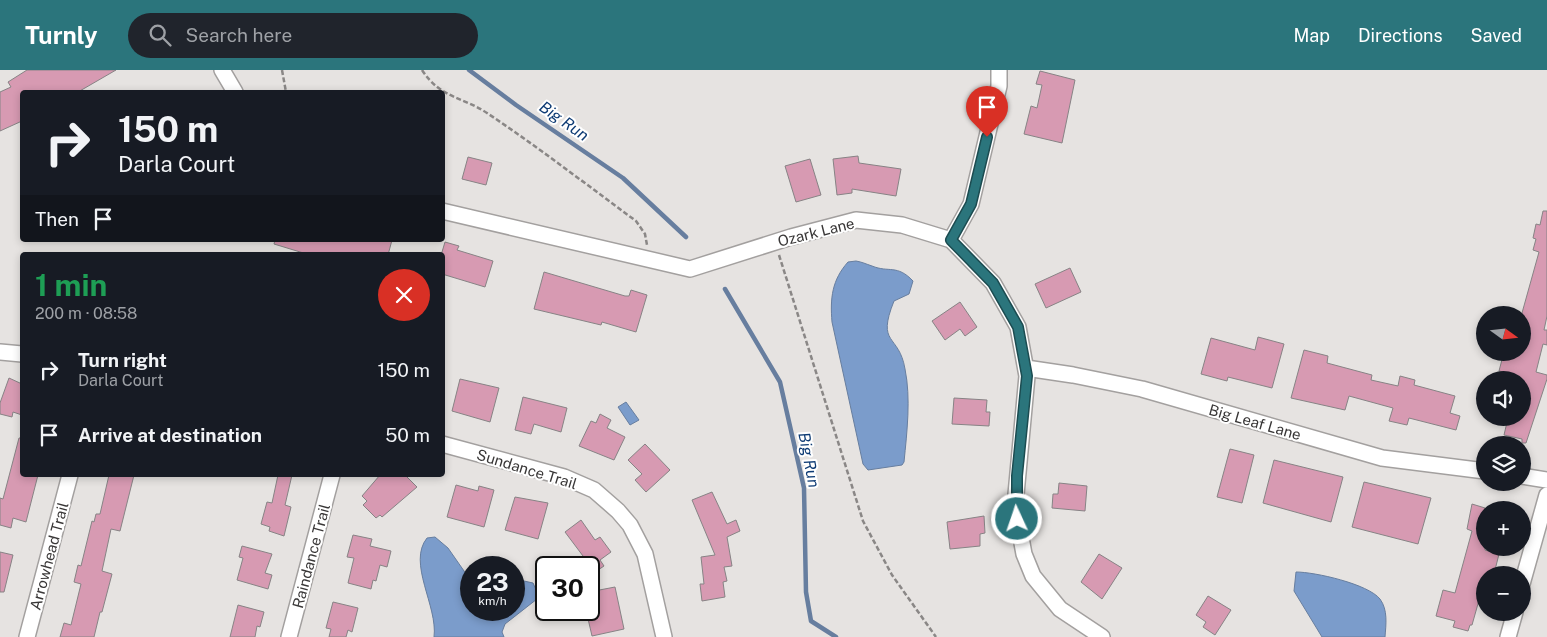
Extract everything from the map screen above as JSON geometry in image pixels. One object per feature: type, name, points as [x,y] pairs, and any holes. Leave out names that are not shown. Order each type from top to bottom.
[{"type":"street","points":[[222,70],[234,90]]},
{"type":"street","points":[[951,240],[971,204],[999,86],[999,70]]},
{"type":"street","name":"Ozark Lane","points":[[445,211],[690,269],[775,242],[856,220],[902,225],[951,240],[993,283],[1018,327],[1027,376],[1015,505],[1024,554],[1033,576],[1060,609],[1102,637]]},
{"type":"street","points":[[0,352],[20,354]]},
{"type":"street","name":"Big Leaf Lane","points":[[1026,368],[1073,374],[1135,388],[1382,458],[1476,470]]},
{"type":"street","name":"Sundance Trail","points":[[445,445],[564,477],[594,490],[618,511],[630,526],[645,554],[664,637]]},
{"type":"street","name":"Arrowhead Trail","points":[[27,637],[69,477]]},
{"type":"street","name":"Raindance Trail","points":[[289,637],[331,477]]},
{"type":"street","points":[[1531,477],[1547,480]]},
{"type":"street","points":[[1527,566],[1547,494]]},
{"type":"street","points":[[1508,637],[1512,621]]},
{"type":"path","points":[[282,70],[286,90]]},
{"type":"path","points":[[422,70],[427,78],[441,90]]},
{"type":"path","points":[[445,93],[485,112],[636,221],[645,234],[648,259]]},
{"type":"path","points":[[775,242],[863,521],[892,575],[936,637]]},
{"type":"water","points":[[856,261],[878,268],[902,272],[913,281],[909,294],[894,301],[887,326],[890,338],[902,358],[907,380],[908,415],[904,462],[902,465],[868,470],[863,464],[831,313],[833,290],[838,276],[848,262]]},
{"type":"water","points":[[626,402],[639,420],[630,425],[618,407]]},
{"type":"water","points":[[435,537],[448,548],[460,565],[460,621],[509,621],[505,624],[502,632],[504,637],[434,637],[432,612],[421,572],[420,560],[422,548],[427,538]]},
{"type":"water","points":[[1296,572],[1341,580],[1364,588],[1374,594],[1383,603],[1386,617],[1385,637],[1322,637],[1294,591]]},
{"type":"water","points":[[525,581],[533,583],[535,601],[525,608]]},
{"type":"building","points":[[27,70],[116,70],[81,90],[20,90],[20,122],[0,131],[0,92],[11,87],[8,82]]},
{"type":"building","points":[[1040,71],[1075,80],[1062,143],[1024,134],[1031,106],[1037,108],[1042,85],[1036,84]]},
{"type":"building","points":[[858,156],[859,163],[901,169],[896,196],[852,189],[852,193],[837,195],[833,159]]},
{"type":"building","points":[[468,157],[492,163],[486,185],[462,179]]},
{"type":"building","points":[[810,159],[821,195],[796,202],[785,166]]},
{"type":"building","points":[[1543,211],[1547,211],[1547,316],[1544,330],[1547,330],[1547,345],[1543,344],[1536,372],[1547,375],[1547,379],[1528,436],[1508,436],[1504,435],[1506,426],[1531,426],[1531,371],[1499,371],[1502,361],[1531,361],[1531,306],[1524,306],[1539,252],[1533,250],[1536,239],[1533,238],[1536,224],[1540,225]]},
{"type":"building","points":[[274,242],[391,242],[389,252],[300,252],[274,244]]},
{"type":"building","points":[[445,242],[459,246],[457,250],[493,261],[485,287],[445,275],[445,252],[442,252]]},
{"type":"building","points":[[1070,268],[1081,292],[1046,308],[1035,284]]},
{"type":"building","points":[[544,272],[625,296],[629,296],[631,290],[647,295],[636,332],[602,322],[601,325],[534,309]]},
{"type":"building","points":[[960,302],[977,327],[965,336],[960,329],[945,340],[932,321]]},
{"type":"building","points":[[1258,337],[1284,344],[1272,388],[1228,377],[1227,381],[1201,374],[1211,338],[1255,350]]},
{"type":"building","points":[[1304,350],[1328,356],[1327,363],[1372,375],[1371,380],[1398,386],[1400,376],[1415,380],[1414,385],[1455,396],[1450,413],[1460,416],[1456,430],[1409,418],[1407,425],[1389,421],[1393,408],[1349,396],[1345,410],[1291,398]]},
{"type":"building","points":[[9,378],[20,383],[20,414],[13,412],[12,417],[0,414],[0,403]]},
{"type":"building","points":[[460,379],[499,388],[490,422],[452,411]]},
{"type":"building","points":[[523,397],[567,408],[561,432],[534,424],[531,434],[515,430]]},
{"type":"building","points":[[954,398],[987,400],[986,412],[990,412],[989,426],[952,424]]},
{"type":"building","points":[[600,414],[611,420],[607,428],[625,437],[614,460],[579,446],[591,421],[596,423]]},
{"type":"building","points":[[20,438],[20,477],[37,477],[26,522],[13,518],[11,528],[0,525],[0,498],[3,499]]},
{"type":"building","points":[[645,444],[670,470],[646,492],[635,480],[642,474],[628,460]]},
{"type":"building","points":[[1230,449],[1254,455],[1242,503],[1217,497]]},
{"type":"building","points":[[1274,460],[1343,477],[1331,522],[1263,503]]},
{"type":"building","points":[[109,477],[134,477],[120,531],[111,529],[102,571],[112,574],[94,637],[60,637],[64,623],[71,625],[81,584],[74,582],[78,565],[81,566],[92,521],[94,522],[96,514],[100,514]]},
{"type":"building","points":[[278,477],[292,477],[285,505],[291,507],[284,536],[269,531],[270,527],[261,524],[267,502],[272,503]]},
{"type":"building","points":[[378,477],[407,477],[417,487],[382,517],[380,515],[376,518],[363,505],[367,501],[362,496]]},
{"type":"building","points":[[1364,482],[1431,498],[1418,544],[1352,527]]},
{"type":"building","points":[[1059,483],[1087,486],[1085,511],[1052,508],[1053,494],[1058,494]]},
{"type":"building","points":[[456,485],[478,491],[479,486],[494,490],[484,527],[447,517]]},
{"type":"building","points":[[712,492],[727,524],[736,520],[740,531],[727,537],[732,566],[724,567],[727,581],[723,582],[725,597],[702,601],[700,584],[704,584],[701,557],[715,555],[692,500]]},
{"type":"building","points":[[515,497],[548,503],[538,539],[505,530]]},
{"type":"building","points":[[1472,504],[1476,505],[1476,556],[1498,556],[1496,566],[1476,566],[1476,611],[1472,625],[1470,625],[1468,631],[1453,627],[1455,621],[1436,616],[1443,590],[1455,593],[1472,531],[1467,529]]},
{"type":"building","points":[[984,516],[985,533],[980,534],[980,546],[950,549],[947,522]]},
{"type":"building","points":[[581,520],[595,540],[600,537],[611,552],[600,560],[600,556],[583,556],[565,532]]},
{"type":"building","points":[[353,535],[372,539],[370,546],[391,551],[387,567],[380,565],[376,581],[373,580],[371,589],[348,583],[354,558],[347,557]]},
{"type":"building","points":[[242,546],[272,554],[265,573],[272,575],[268,589],[237,580],[243,558],[239,557]]},
{"type":"building","points":[[0,552],[13,555],[4,592],[0,592]]},
{"type":"building","points":[[1099,554],[1122,568],[1102,599],[1081,582]]},
{"type":"building","points":[[600,560],[604,566],[600,569]]},
{"type":"building","points":[[615,587],[624,629],[592,636],[589,621],[600,621],[600,590]]},
{"type":"building","points":[[1208,596],[1231,610],[1215,635],[1203,627],[1206,622],[1196,615]]},
{"type":"building","points":[[333,602],[358,608],[352,632],[348,630],[346,637],[329,637],[331,629],[326,628]]},
{"type":"building","points":[[238,605],[264,612],[260,627],[257,626],[255,637],[230,637]]},
{"type":"waterway","name":"Big Run","points":[[469,70],[516,105],[623,178],[686,237]]},
{"type":"waterway","name":"Big Run","points":[[725,289],[780,382],[804,488],[806,592],[811,621],[836,637]]},
{"type":"route","points":[[987,137],[971,204],[951,240],[993,283],[1018,327],[1027,376],[1017,476],[1015,505],[1017,519]]}]
